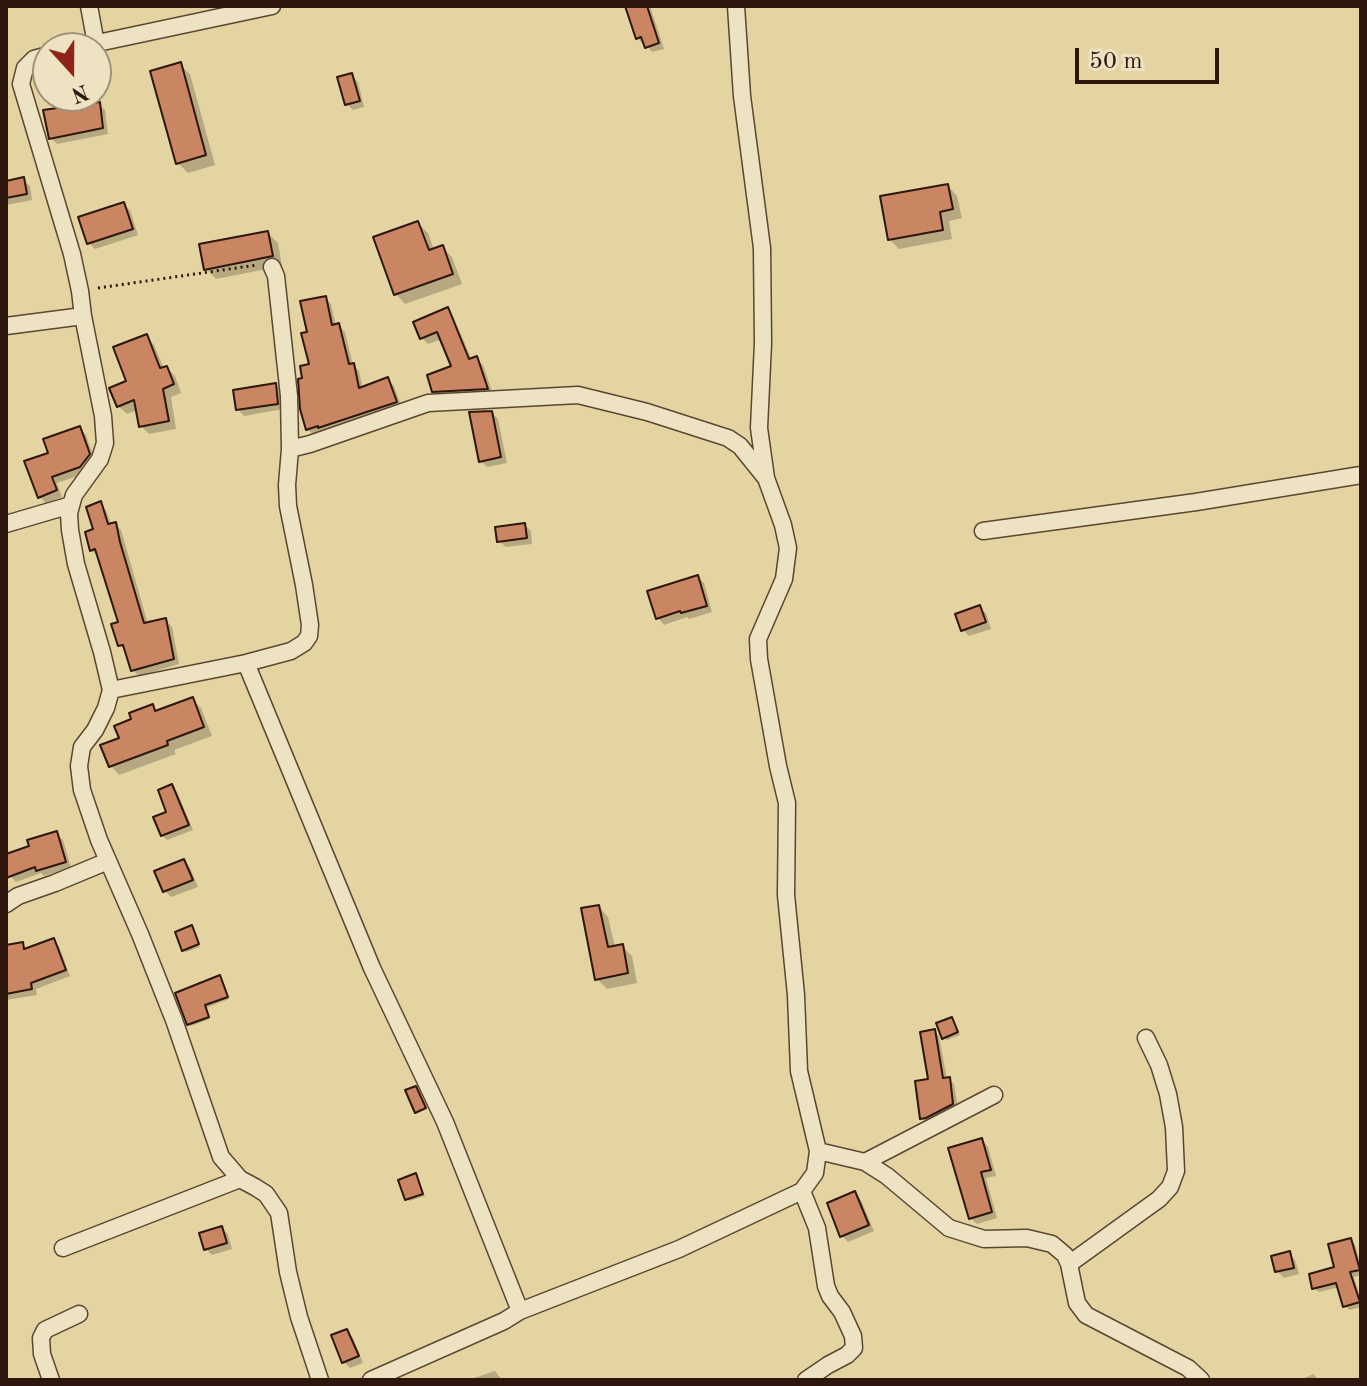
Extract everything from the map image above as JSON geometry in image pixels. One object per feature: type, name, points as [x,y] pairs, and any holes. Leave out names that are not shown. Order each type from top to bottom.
[{"type":"street","points":[[89,6],[94,32]]},
{"type":"street","points":[[112,41],[272,6]]},
{"type":"street","points":[[371,1380],[520,1311],[679,1249],[802,1191],[815,1173],[818,1151],[799,1071],[796,995],[786,895],[787,803],[759,659],[758,639],[784,579],[788,548],[766,478],[759,428],[763,343],[762,248],[742,96],[736,6]]},
{"type":"street","points":[[32,61],[25,68],[21,84],[72,254],[103,416],[105,443],[100,459],[74,495],[69,513],[76,564],[111,690],[95,730],[82,747],[79,766],[82,790],[99,840],[174,1020],[221,1157],[240,1179],[266,1194],[279,1213],[299,1317],[320,1380]]},
{"type":"street","points":[[111,690],[291,651],[309,636],[304,585],[288,506],[289,396],[276,276],[272,267]]},
{"type":"street","points":[[6,326],[83,316]]},
{"type":"street","points":[[290,449],[428,403],[578,395],[647,412],[728,438],[740,446],[766,478]]},
{"type":"street","points":[[983,531],[1196,502],[1361,475]]},
{"type":"street","points":[[6,524],[71,505]]},
{"type":"street","points":[[246,663],[372,968],[445,1122],[520,1311]]},
{"type":"street","points":[[6,904],[18,896],[108,861]]},
{"type":"street","points":[[1069,1264],[1159,1199],[1170,1187],[1176,1171],[1174,1127],[1168,1094],[1146,1038]]},
{"type":"street","points":[[865,1162],[994,1095]]},
{"type":"street","points":[[818,1151],[865,1162],[887,1176],[949,1228],[984,1239],[1027,1238],[1052,1244],[1065,1255],[1077,1303],[1086,1315],[1188,1368],[1201,1380]]},
{"type":"street","points":[[63,1248],[240,1179]]},
{"type":"street","points":[[802,1191],[817,1228],[826,1286],[853,1336],[854,1348],[806,1380]]},
{"type":"street","points":[[51,1380],[42,1354],[41,1338],[45,1330],[79,1314]]},
{"type":"path","points":[[80,291],[265,264],[272,267]]},
{"type":"building","points":[[625,6],[647,6],[659,43],[645,48],[641,37],[636,39]]},
{"type":"building","points":[[181,62],[206,155],[176,164],[150,71]]},
{"type":"building","points":[[352,73],[360,101],[345,105],[337,77]]},
{"type":"building","points":[[43,112],[101,112],[103,128],[49,139]]},
{"type":"building","points":[[24,177],[27,194],[6,198],[6,181]]},
{"type":"building","points":[[948,184],[953,209],[940,212],[943,230],[888,240],[880,196]]},
{"type":"building","points":[[124,202],[133,229],[87,244],[78,217]]},
{"type":"building","points":[[418,221],[429,250],[443,245],[453,274],[394,295],[373,237]]},
{"type":"building","points":[[268,231],[273,256],[204,270],[199,244]]},
{"type":"building","points":[[326,296],[332,325],[339,323],[349,364],[354,363],[359,388],[388,377],[397,402],[306,430],[300,409],[298,379],[302,378],[300,366],[309,364],[301,333],[307,332],[300,301]]},
{"type":"building","points":[[448,307],[469,359],[477,356],[488,389],[432,392],[427,375],[451,366],[437,332],[420,339],[413,322]]},
{"type":"building","points":[[147,334],[160,368],[167,366],[174,384],[163,389],[169,421],[139,427],[134,400],[117,407],[109,388],[126,381],[113,347]]},
{"type":"building","points":[[276,383],[278,404],[236,410],[233,390]]},
{"type":"building","points":[[492,411],[501,457],[479,462],[469,412]]},
{"type":"building","points":[[80,426],[90,454],[80,467],[52,477],[57,490],[38,498],[24,461],[48,453],[43,439]]},
{"type":"building","points":[[101,501],[108,524],[116,522],[144,623],[166,618],[174,659],[131,671],[123,645],[118,646],[111,624],[118,622],[95,549],[90,551],[85,532],[93,529],[86,507]]},
{"type":"building","points":[[525,523],[527,538],[497,542],[495,527]]},
{"type":"building","points":[[698,575],[707,606],[656,619],[647,591]]},
{"type":"building","points":[[980,605],[986,622],[961,631],[955,614]]},
{"type":"building","points":[[193,697],[204,727],[167,741],[168,745],[109,767],[100,745],[119,738],[114,726],[131,719],[129,713],[153,704],[155,711]]},
{"type":"building","points":[[172,784],[189,825],[161,836],[153,817],[166,812],[158,790]]},
{"type":"building","points":[[57,831],[66,862],[36,871],[35,867],[6,878],[6,854],[29,846],[27,840]]},
{"type":"building","points":[[184,859],[193,880],[163,892],[154,871]]},
{"type":"building","points":[[599,905],[608,947],[623,944],[628,973],[595,980],[581,908]]},
{"type":"building","points":[[192,925],[199,944],[182,951],[175,932]]},
{"type":"building","points":[[54,938],[66,970],[31,983],[32,989],[6,994],[6,945],[23,942],[24,949]]},
{"type":"building","points":[[220,975],[228,997],[205,1005],[209,1017],[187,1025],[175,993]]},
{"type":"building","points":[[952,1017],[958,1032],[942,1039],[936,1023]]},
{"type":"building","points":[[935,1029],[943,1078],[950,1077],[953,1104],[920,1119],[915,1081],[928,1079],[920,1032]]},
{"type":"building","points":[[416,1086],[426,1108],[415,1113],[405,1090]]},
{"type":"building","points":[[982,1138],[991,1170],[981,1172],[992,1212],[969,1219],[948,1148]]},
{"type":"building","points":[[416,1173],[423,1194],[405,1200],[398,1180]]},
{"type":"building","points":[[855,1191],[869,1225],[840,1237],[827,1203]]},
{"type":"building","points":[[222,1226],[227,1243],[204,1250],[199,1233]]},
{"type":"building","points":[[1351,1238],[1360,1270],[1350,1272],[1360,1302],[1343,1307],[1336,1283],[1312,1289],[1309,1274],[1334,1267],[1328,1244]]},
{"type":"building","points":[[1290,1251],[1294,1268],[1275,1272],[1271,1256]]},
{"type":"building","points":[[347,1329],[359,1356],[342,1363],[331,1335]]}]
